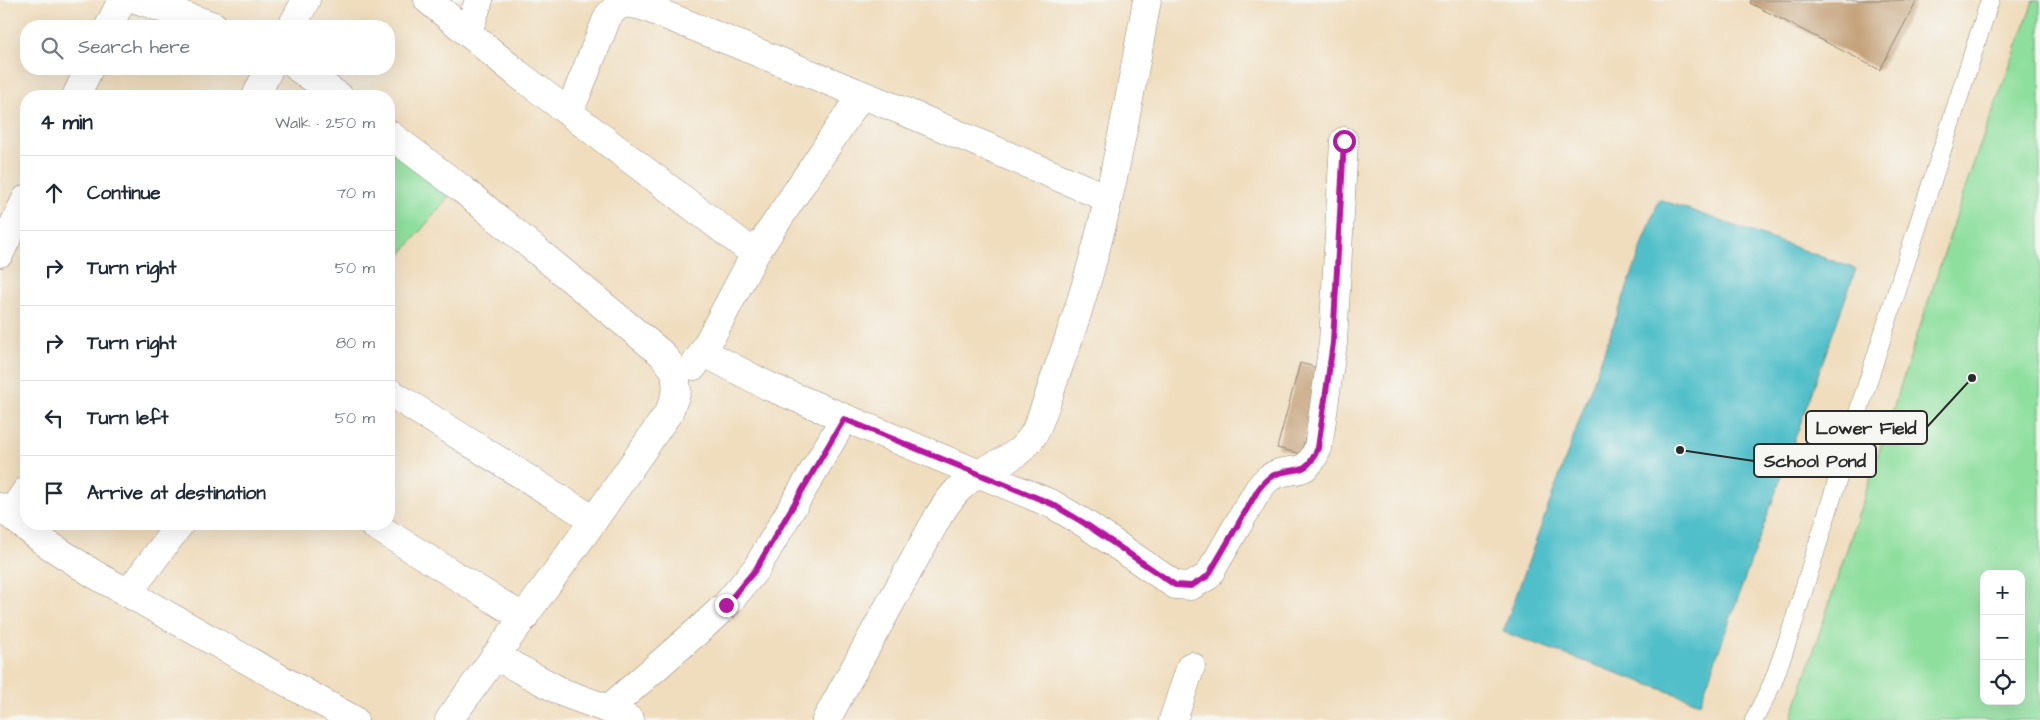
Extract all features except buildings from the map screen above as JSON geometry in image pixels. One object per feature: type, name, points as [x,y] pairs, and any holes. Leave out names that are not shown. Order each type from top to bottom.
[{"type":"street","points":[[112,20],[122,0]]},
{"type":"street","points":[[138,0],[175,6],[202,20]]},
{"type":"street","points":[[295,20],[306,0]]},
{"type":"street","points":[[428,0],[518,74],[755,254]]},
{"type":"street","points":[[468,32],[479,0]]},
{"type":"street","points":[[826,720],[938,516],[955,491],[979,473],[1016,456],[1033,436],[1070,338],[1094,261],[1128,108],[1147,0]]},
{"type":"street","points":[[569,112],[608,16],[618,5],[630,3],[645,7],[861,95],[1107,198]]},
{"type":"street","points":[[79,90],[86,75]]},
{"type":"street","points":[[259,90],[266,75]]},
{"type":"street","points":[[308,75],[330,90]]},
{"type":"street","points":[[449,720],[594,520],[669,412],[677,391],[704,352],[755,254],[861,95]]},
{"type":"street","points":[[395,139],[462,189],[662,354],[675,371],[677,391]]},
{"type":"street","points":[[704,352],[768,386],[1052,504],[1084,523],[1175,585],[1191,586],[1208,576],[1258,490],[1268,478],[1281,472],[1299,470],[1312,463],[1318,448],[1333,343],[1344,141]]},
{"type":"street","points":[[0,253],[20,212]]},
{"type":"street","points":[[395,396],[594,520]]},
{"type":"street","points":[[494,656],[564,693],[619,714],[699,630],[726,605],[756,569],[844,419]]},
{"type":"street","points":[[20,497],[5,511],[20,523]]},
{"type":"street","points":[[29,530],[94,574],[354,720]]},
{"type":"street","points":[[128,593],[175,530]]},
{"type":"street","points":[[382,530],[524,618]]},
{"type":"street","points":[[1173,720],[1191,666]]},
{"type":"lane","points":[[1754,720],[1772,682],[1791,631],[1865,391],[1990,0]]},
{"type":"green space","points":[[2034,0],[2040,0],[2040,720],[1791,720],[1974,162]]},
{"type":"green space","points":[[395,145],[455,189],[395,262]]},
{"type":"water","points":[[1659,199],[1856,269],[1700,703],[1503,632]]},
{"type":"place","name":"Lower Field","points":[[1972,378]]},
{"type":"place","name":"School Pond","points":[[1680,450]]},
{"type":"route","points":[[726,605],[756,569],[844,419],[1052,504],[1084,523],[1156,574],[1175,585],[1191,586],[1208,576],[1258,490],[1268,478],[1281,472],[1299,470],[1312,463],[1318,448],[1333,343],[1344,141]]}]
